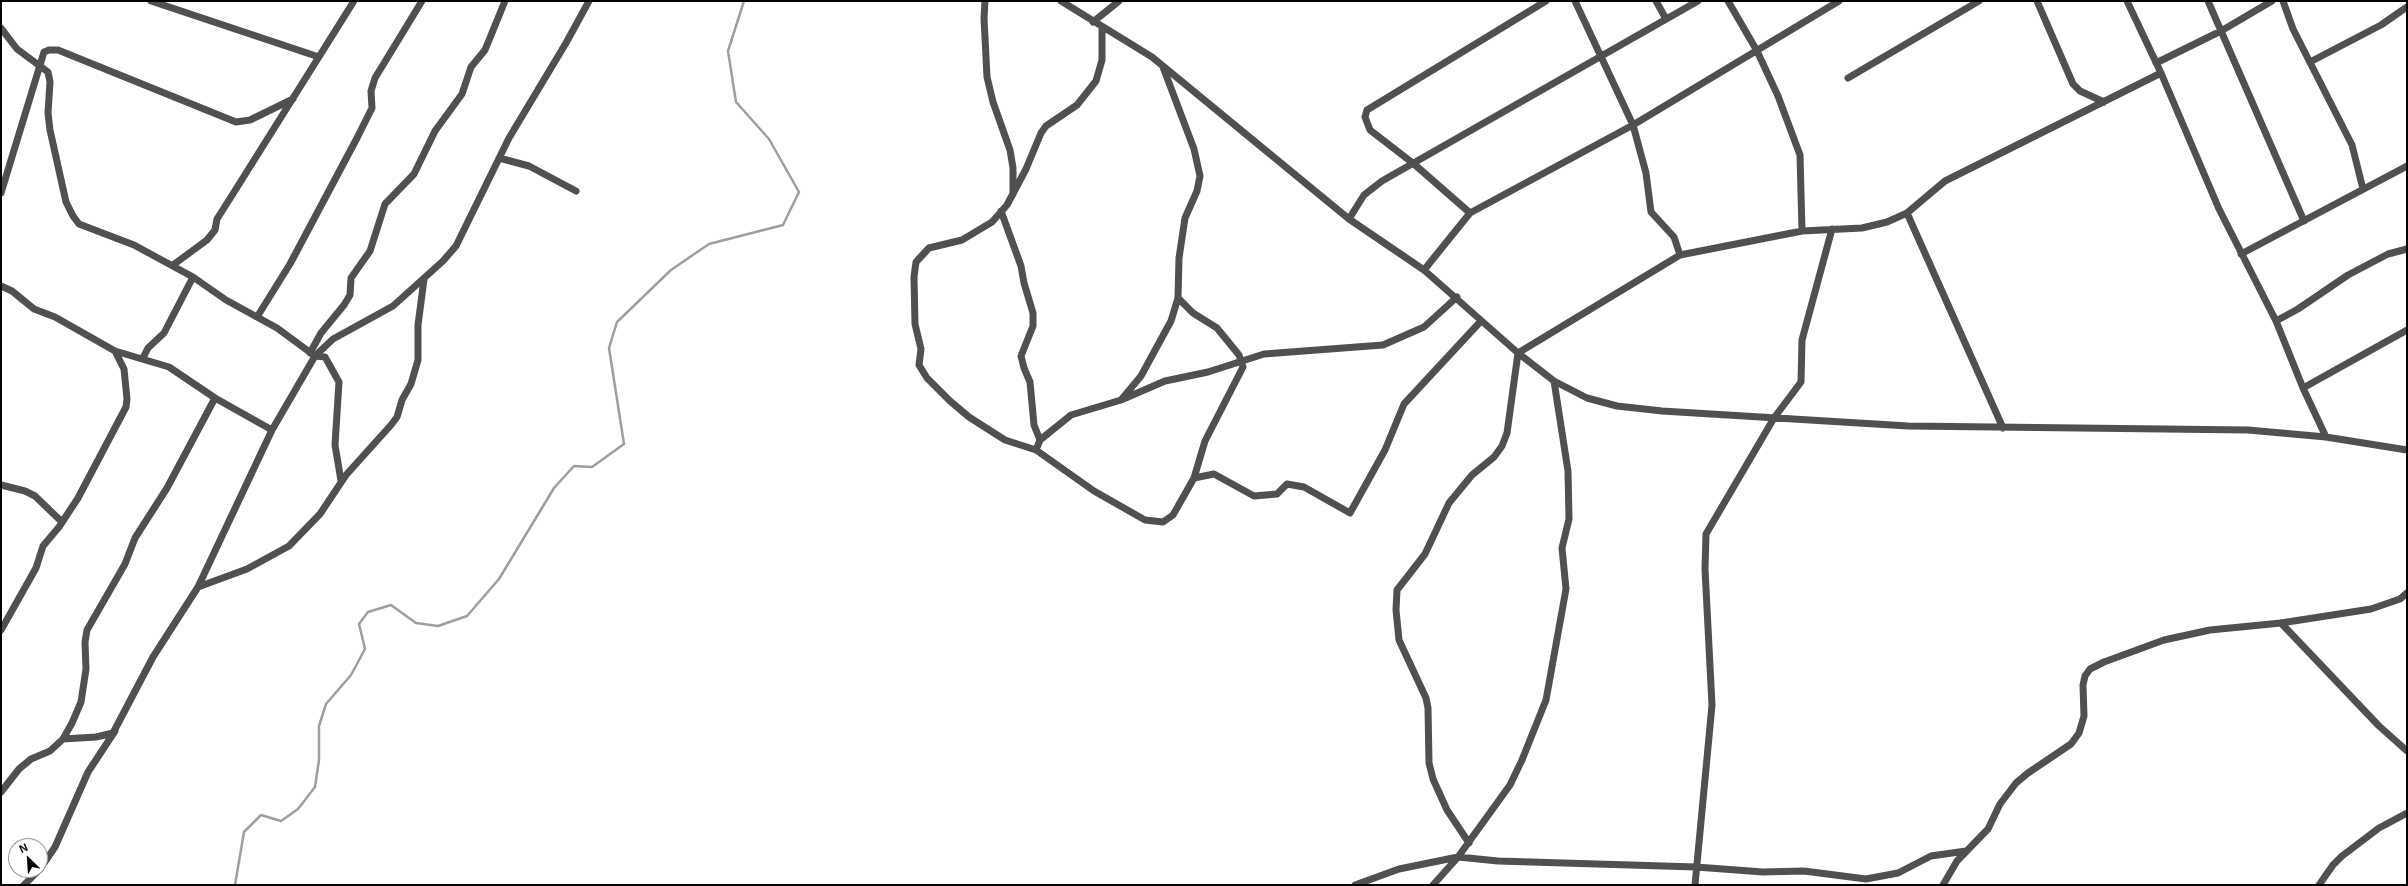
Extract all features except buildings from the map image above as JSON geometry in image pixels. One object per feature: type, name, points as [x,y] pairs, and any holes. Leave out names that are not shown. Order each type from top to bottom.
[{"type":"street","points":[[151,1],[319,56]]},
{"type":"street","points":[[173,264],[206,240],[215,230],[217,219],[354,1]]},
{"type":"street","points":[[257,317],[290,264],[372,108],[371,91],[375,78],[422,1]]},
{"type":"street","points":[[48,858],[55,847],[88,772],[115,730],[153,657],[198,587],[272,430],[312,355],[321,333],[344,305],[350,295],[351,278],[370,251],[385,204],[414,174],[434,131],[458,101],[470,67],[485,50],[505,1]]},
{"type":"street","points":[[312,355],[333,339],[393,306],[424,279],[456,246],[499,158],[589,1]]},
{"type":"street","points":[[985,1],[984,18],[987,77],[993,102],[1010,150],[1013,168],[1013,196]]},
{"type":"street","points":[[1061,1],[1102,28],[1152,57],[1349,219],[1424,270],[1458,297],[1481,321],[1518,353],[1554,381],[1587,398],[1617,406],[1774,418],[1908,426],[2248,430],[2326,436],[2407,450]]},
{"type":"street","points":[[1093,22],[1119,1]]},
{"type":"street","points":[[1470,213],[1414,164],[1370,130],[1366,123],[1368,110],[1546,1]]},
{"type":"street","points":[[1574,1],[1633,125],[1646,173],[1651,212],[1674,237],[1680,255]]},
{"type":"street","points":[[1656,1],[1666,19]]},
{"type":"street","points":[[1349,219],[1364,195],[1371,189],[1698,1]]},
{"type":"street","points":[[1728,1],[1757,51],[1778,96],[1800,155],[1802,231]]},
{"type":"street","points":[[1424,270],[1470,213],[1633,125],[1839,1]]},
{"type":"street","points":[[1848,78],[1979,1]]},
{"type":"street","points":[[2037,1],[2073,84],[2080,91],[2104,102]]},
{"type":"street","points":[[2127,1],[2161,73],[2219,209],[2276,321],[2303,388],[2326,436]]},
{"type":"street","points":[[2208,1],[2304,221]]},
{"type":"street","points":[[2156,63],[2221,31],[2272,1]]},
{"type":"street","points":[[2283,1],[2293,30],[2352,145],[2363,189]]},
{"type":"street","points":[[2310,62],[2381,25],[2407,7]]},
{"type":"street","points":[[1,28],[17,49],[48,72],[50,82],[48,113],[50,130],[66,202],[79,224],[134,244],[173,264],[257,317],[312,355],[325,357],[339,382],[335,445],[341,481]]},
{"type":"street","points":[[1102,28],[1102,60],[1096,81],[1077,105],[1046,126],[1041,133],[1013,196],[992,222],[962,240],[929,248],[916,262],[914,277],[915,324],[921,349],[919,365],[927,378],[950,401],[969,417],[1005,440],[1036,450],[1094,491],[1145,520],[1163,522],[1173,515],[1194,478],[1206,441],[1240,376],[1242,362],[1217,328],[1193,313],[1178,298]]},
{"type":"street","points":[[1,192],[44,52],[58,50],[236,122],[250,120],[293,99]]},
{"type":"street","points":[[1121,400],[1141,376],[1171,321],[1178,298],[1178,258],[1183,224],[1187,209],[1197,191],[1200,176],[1194,148],[1163,66]]},
{"type":"street","points":[[1518,353],[1680,255],[1802,231],[1862,228],[1886,222],[1907,213],[1945,181],[2161,73]]},
{"type":"street","points":[[499,158],[529,166],[576,191]]},
{"type":"street","points":[[2241,254],[2407,166]]},
{"type":"street","points":[[1001,211],[1021,266],[1033,313],[1033,326],[1021,356],[1030,382],[1034,425],[1040,440]]},
{"type":"street","points":[[1907,213],[2003,428]]},
{"type":"street","points":[[1695,885],[1712,705],[1704,543],[1706,534],[1774,418],[1801,382],[1802,340],[1832,229]]},
{"type":"street","points":[[2276,321],[2298,309],[2348,275],[2388,254],[2407,249]]},
{"type":"street","points":[[143,358],[148,348],[164,332],[193,277]]},
{"type":"street","points":[[198,587],[247,569],[289,546],[320,514],[341,481],[397,416],[402,400],[411,384],[418,360],[418,325],[424,279]]},
{"type":"street","points":[[1,286],[12,291],[34,309],[55,317],[115,351],[169,366],[215,398],[272,430]]},
{"type":"street","points":[[1036,450],[1040,440],[1071,415],[1121,400],[1165,381],[1208,372],[1276,351],[1383,345],[1424,327],[1458,297]]},
{"type":"street","points":[[1194,478],[1214,474],[1254,496],[1276,494],[1288,484],[1302,486],[1350,513],[1385,450],[1404,404],[1481,321]]},
{"type":"street","points":[[2303,388],[2407,330]]},
{"type":"street","points":[[1,630],[36,568],[42,546],[62,522],[78,498],[126,407],[128,399],[124,369],[115,351]]},
{"type":"street","points":[[1469,843],[1447,810],[1433,779],[1429,763],[1426,698],[1400,640],[1396,596],[1401,584],[1425,554],[1448,503],[1472,474],[1494,457],[1502,446],[1507,433],[1518,353]]},
{"type":"street","points":[[1432,885],[1469,843],[1510,785],[1540,718],[1548,693],[1566,589],[1562,548],[1569,519],[1568,471],[1554,381]]},
{"type":"street","points":[[1,792],[18,769],[31,759],[50,751],[63,739],[81,702],[86,669],[85,642],[87,630],[125,564],[134,538],[167,488],[215,398]]},
{"type":"street","points":[[1,485],[26,491],[35,496],[62,522]]},
{"type":"street","points":[[1943,885],[1966,851],[1988,829],[2000,804],[2016,783],[2028,772],[2071,744],[2079,733],[2084,716],[2083,685],[2085,676],[2090,669],[2104,662],[2164,640],[2210,630],[2281,623],[2372,609],[2400,599],[2407,593]]},
{"type":"street","points":[[2281,623],[2374,721],[2407,751]]},
{"type":"street","points":[[63,739],[96,737],[110,734],[115,730]]},
{"type":"street","points":[[2318,885],[2342,856],[2379,828],[2407,813]]},
{"type":"street","points":[[1355,885],[1399,869],[1458,857],[1498,861],[1696,867],[1763,872],[1804,871],[1866,879],[1898,873],[1930,856],[1966,851]]},
{"type":"street","points":[[24,885],[31,878]]},
{"type":"waterway","points":[[235,885],[244,832],[261,815],[281,821],[298,809],[315,787],[319,760],[319,726],[326,704],[351,675],[365,649],[359,624],[368,612],[391,605],[416,623],[438,626],[467,616],[499,579],[554,488],[574,466],[592,467],[624,444],[609,348],[617,322],[671,270],[709,244],[783,225],[799,192],[769,139],[736,102],[728,51],[744,1]]}]
